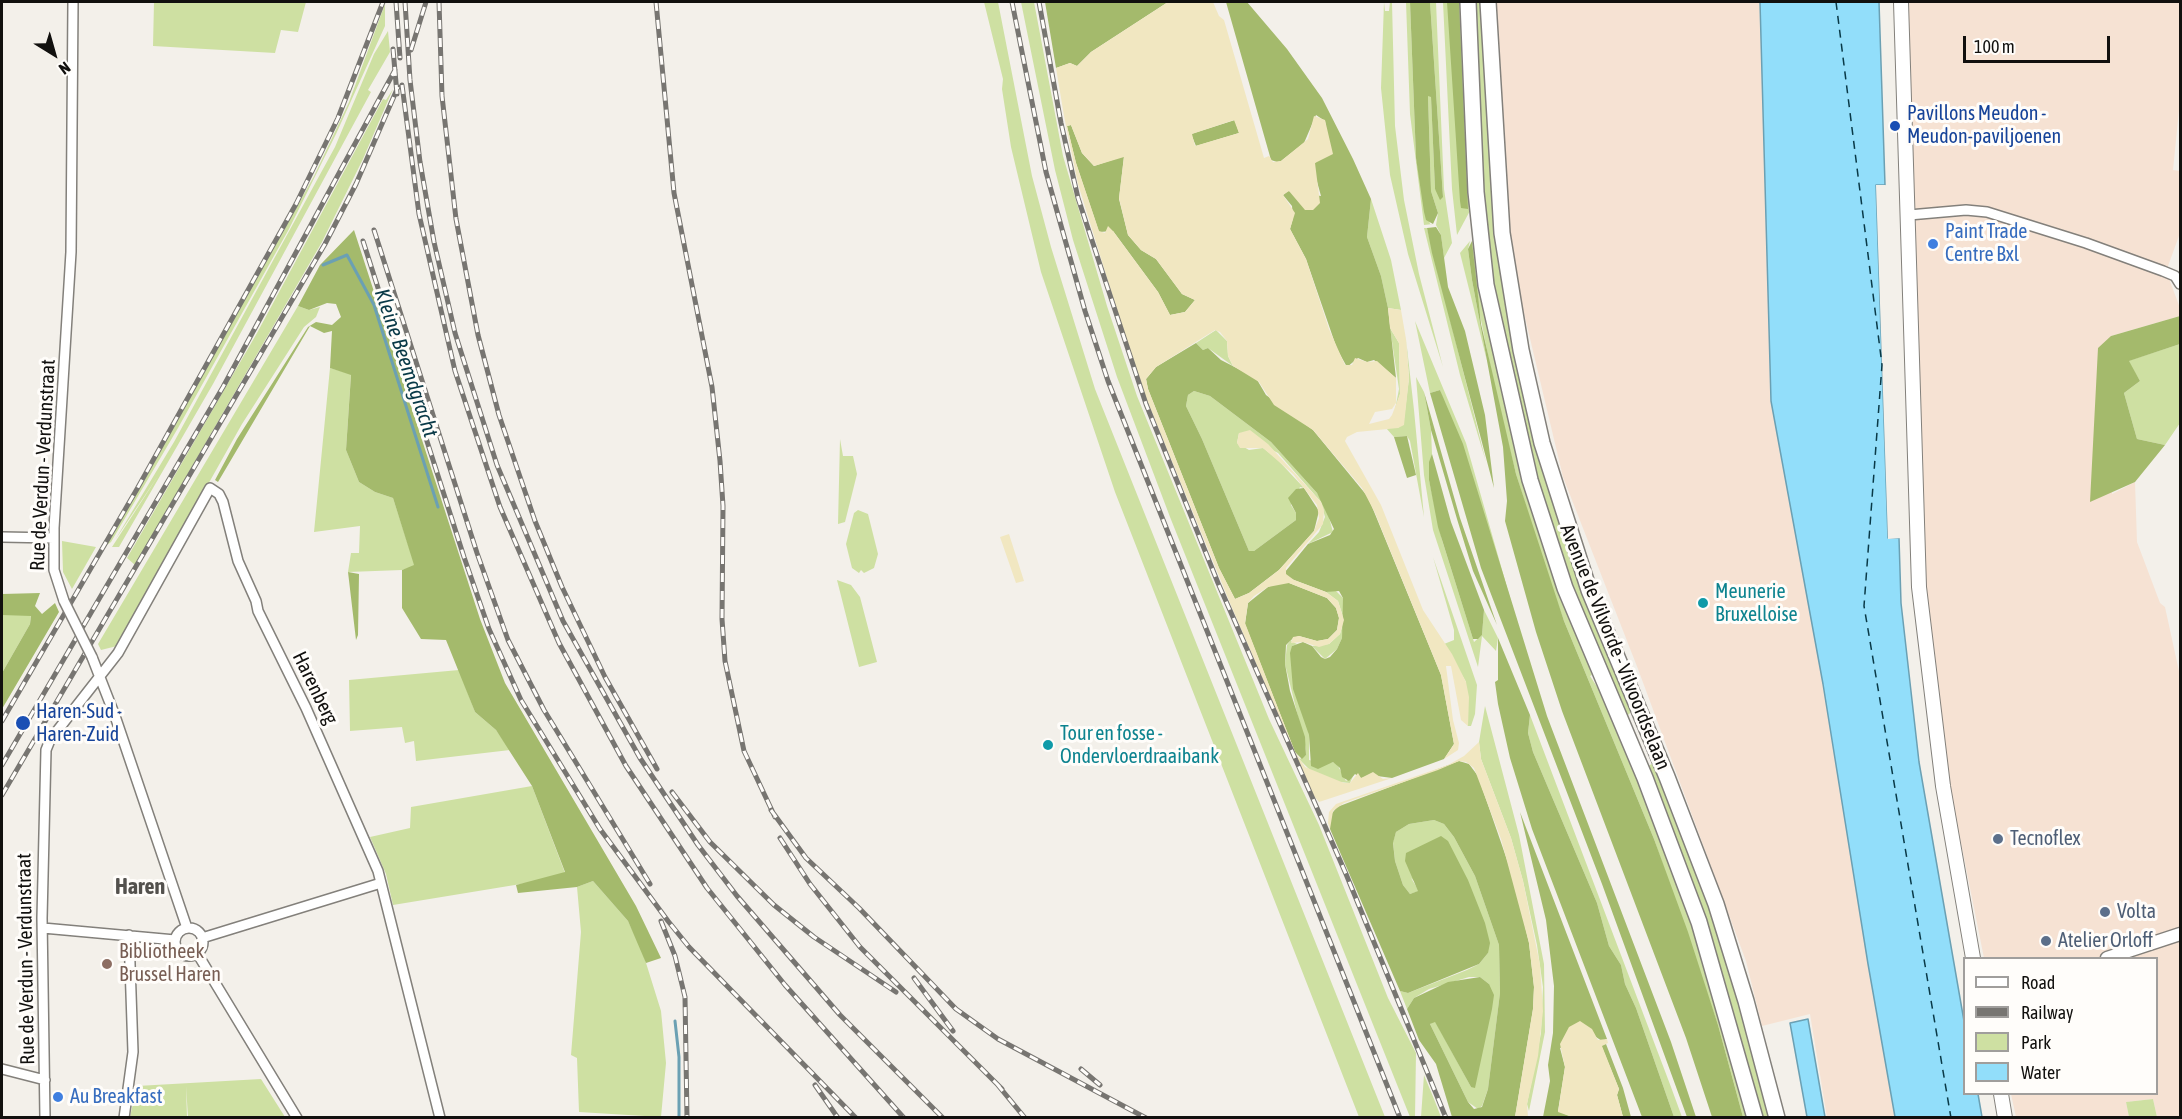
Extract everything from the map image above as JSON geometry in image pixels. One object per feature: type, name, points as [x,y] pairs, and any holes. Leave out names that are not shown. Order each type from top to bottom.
[{"type":"main road","name":"Avenue de Vilvorde - Vilvoordselaan","points":[[1468,2],[1476,192],[1486,285],[1530,480],[1564,588],[1645,778],[1699,922],[1755,1118]]},
{"type":"main road","name":"Avenue de Vilvorde - Vilvoordselaan","points":[[1488,2],[1502,232],[1521,350],[1542,443],[1589,590],[1716,904],[1746,1001],[1777,1118]]},
{"type":"main road","points":[[1901,2],[1919,587],[1940,766],[1973,957]]},
{"type":"main road","points":[[2001,1095],[2005,1118]]},
{"type":"street","name":"Rue de Verdun - Verdunstraat","points":[[45,1118],[43,928],[46,750],[50,740],[100,675],[55,580],[54,538],[71,252],[73,2]]},
{"type":"street","points":[[1909,215],[1966,210],[1987,212],[2094,245],[2179,276]]},
{"type":"street","name":"Harenberg","points":[[100,675],[118,652],[210,489],[219,494],[238,561],[256,601],[258,612],[365,838],[381,883],[440,1118]]},
{"type":"street","points":[[2,537],[54,538]]},
{"type":"street","points":[[100,675],[187,928]]},
{"type":"street","points":[[202,938],[381,883]]},
{"type":"street","points":[[43,928],[175,940]]},
{"type":"street","points":[[187,928],[197,931],[202,938],[202,945],[196,953],[189,955],[181,953],[176,947],[175,940],[179,932],[187,928]]},
{"type":"street","points":[[2110,957],[2181,934]]},
{"type":"street","points":[[124,1118],[133,1052],[129,935]]},
{"type":"street","points":[[196,953],[297,1118]]},
{"type":"street","points":[[2,1069],[45,1080]]},
{"type":"shaded area","points":[[1493,2],[1760,2],[1771,401],[1823,684],[1895,1117],[1827,1117],[1810,1014],[1762,1026],[1746,961],[1638,669],[1563,477],[1508,246]]},
{"type":"shaded area","points":[[1908,2],[2180,2],[2180,100],[2173,170],[2180,171],[2180,233],[2168,266],[2168,276],[2180,308],[2180,316],[2111,336],[2112,494],[2135,482],[2137,542],[2160,603],[2165,607],[2180,676],[2180,1117],[2157,1117],[2153,1099],[2126,1102],[2129,1117],[2016,1117],[2011,1095],[2158,1095],[2158,957],[1984,957],[1953,803],[1924,599]]},
{"type":"green space","points":[[154,2],[306,2],[298,32],[281,30],[275,53],[153,46]]},
{"type":"green space","points":[[984,2],[998,2],[1032,176],[1051,247],[1095,389],[1385,1117],[1359,1117],[1115,492],[1041,272],[1011,147],[1002,89],[1003,79]]},
{"type":"green space","points":[[1021,2],[1034,2],[1063,156],[1107,306],[1137,396],[1269,719],[1319,825],[1388,998],[1416,1053],[1415,1117],[1410,1117],[1170,517],[1117,377],[1073,240],[1055,170]]},
{"type":"green space","points":[[1045,2],[1168,2],[1091,52],[1077,66],[1070,63],[1056,68]]},
{"type":"green space","points":[[1226,2],[1247,2],[1287,49],[1322,98],[1353,159],[1371,199],[1367,237],[1381,276],[1388,308],[1396,378],[1374,360],[1367,362],[1358,358],[1347,367],[1337,349],[1306,259],[1290,229],[1293,218],[1292,206],[1283,195],[1288,191],[1321,196],[1313,167],[1328,139],[1325,121],[1316,115],[1304,143],[1281,161],[1271,160]]},
{"type":"green space","points":[[1384,2],[1385,11],[1389,11],[1390,2],[1392,2],[1395,126],[1404,200],[1419,274],[1443,367],[1408,254],[1390,175],[1381,88]]},
{"type":"green space","points":[[1406,2],[1410,2],[1416,158],[1430,224],[1433,224],[1424,225],[1410,114]]},
{"type":"green space","points":[[1410,2],[1430,2],[1443,197],[1440,200],[1435,189],[1431,97],[1428,96],[1431,191],[1438,213],[1433,224],[1426,220],[1416,158]]},
{"type":"green space","points":[[1430,2],[1436,2],[1444,189],[1452,243],[1444,258],[1441,235],[1436,225],[1438,213],[1431,191],[1428,96],[1431,96],[1435,189],[1443,197]]},
{"type":"green space","points":[[1443,2],[1460,2],[1472,207],[1457,235],[1452,189]]},
{"type":"green space","points":[[1447,2],[1459,2],[1468,209],[1461,208],[1460,201]]},
{"type":"green space","points":[[1472,2],[1484,2],[1509,312],[1633,710],[1628,715],[1626,715],[1582,615],[1534,475],[1492,278],[1481,186]]},
{"type":"green space","points":[[385,4],[385,26],[336,134],[289,229],[178,428],[111,542],[107,545],[314,176],[349,102]]},
{"type":"green space","points":[[388,31],[390,52],[368,90],[371,92],[213,384],[119,547],[112,547],[158,476],[115,540],[174,442],[335,147],[374,54]]},
{"type":"green space","points":[[393,89],[363,159],[322,242],[135,565],[127,558],[257,333],[383,99],[386,100]]},
{"type":"green space","points":[[1235,120],[1239,133],[1196,146],[1191,134]]},
{"type":"green space","points":[[1071,125],[1082,153],[1094,166],[1124,156],[1119,199],[1128,235],[1141,250],[1156,259],[1182,294],[1195,300],[1185,312],[1170,315],[1158,292],[1113,231],[1099,232],[1076,163],[1067,126]]},
{"type":"green space","points":[[1371,199],[1391,260],[1401,310],[1388,308],[1381,276],[1367,237]]},
{"type":"green space","points":[[1436,227],[1441,235],[1448,287],[1465,331],[1485,415],[1494,488],[1432,253],[1427,228]]},
{"type":"green space","points":[[1424,228],[1427,228],[1486,462],[1460,375]]},
{"type":"green space","points":[[354,230],[480,619],[505,683],[636,906],[661,958],[646,963],[628,921],[593,881],[577,887],[518,893],[516,885],[565,872],[532,786],[496,730],[475,712],[446,640],[421,639],[402,608],[402,570],[414,565],[393,498],[375,492],[359,482],[346,450],[351,375],[330,368],[332,331],[324,333],[310,326],[218,482],[215,480],[237,439],[308,327],[316,322],[332,325],[341,317],[336,304],[327,303],[309,310],[298,306],[320,265]]},
{"type":"green space","points":[[1470,241],[1468,249],[1472,280],[1487,361],[1460,253]]},
{"type":"green space","points":[[1472,241],[1475,243],[1499,383],[1523,479],[1592,675],[1590,676],[1603,696],[1638,781],[1694,930],[1748,1117],[1743,1117],[1718,1025],[1654,839],[1564,621],[1547,574],[1516,474],[1496,395],[1476,295]]},
{"type":"green space","points":[[1472,241],[1481,324],[1516,474],[1564,621],[1654,839],[1688,932],[1718,1025],[1743,1117],[1712,1117],[1686,1038],[1562,711],[1536,632],[1505,521],[1507,501],[1503,447],[1472,280],[1468,249]]},
{"type":"green space","points":[[298,306],[309,310],[320,307],[316,317],[304,327],[242,424],[117,646],[101,650],[98,644]]},
{"type":"green space","points":[[2180,316],[2180,344],[2129,361],[2140,381],[2124,393],[2137,439],[2165,445],[2135,482],[2090,502],[2098,348],[2111,336]]},
{"type":"green space","points":[[1415,321],[1466,443],[1518,626],[1440,390],[1430,393]]},
{"type":"green space","points":[[1390,328],[1399,343],[1400,394],[1395,410],[1399,389]]},
{"type":"green space","points":[[1216,330],[1227,341],[1228,356],[1233,366],[1208,348],[1203,350],[1196,343]]},
{"type":"green space","points":[[1406,339],[1424,517],[1410,441],[1407,436],[1394,437],[1386,428],[1398,428],[1404,419],[1409,378]]},
{"type":"green space","points":[[1196,343],[1203,350],[1208,348],[1221,360],[1256,378],[1266,395],[1313,430],[1368,497],[1441,675],[1454,744],[1444,759],[1392,778],[1377,776],[1361,778],[1355,774],[1349,781],[1342,777],[1340,768],[1333,762],[1318,769],[1311,766],[1309,735],[1293,689],[1290,653],[1292,646],[1303,642],[1312,646],[1321,657],[1325,659],[1330,657],[1342,638],[1343,598],[1339,591],[1326,592],[1287,577],[1285,572],[1308,544],[1330,535],[1334,529],[1317,493],[1271,442],[1210,396],[1194,391],[1188,395],[1186,406],[1249,551],[1254,551],[1296,520],[1296,513],[1288,498],[1296,489],[1304,488],[1319,511],[1314,531],[1279,570],[1249,593],[1235,599],[1219,568],[1146,379],[1156,367]]},
{"type":"green space","points":[[2180,344],[2180,423],[2165,445],[2137,439],[2124,393],[2140,381],[2128,361]]},
{"type":"green space","points":[[330,368],[351,374],[346,450],[359,482],[375,492],[393,498],[415,566],[402,570],[348,572],[351,553],[359,553],[360,526],[314,532]]},
{"type":"green space","points":[[1416,377],[1424,392],[1431,430],[1432,454],[1429,480],[1442,540],[1474,642],[1482,635],[1484,610],[1498,638],[1496,651],[1482,636],[1478,667],[1433,530],[1424,475]]},
{"type":"green space","points":[[1440,390],[1463,444],[1547,716],[1671,1042],[1696,1117],[1687,1117],[1602,884],[1481,568],[1430,393]]},
{"type":"green space","points":[[1194,391],[1210,396],[1271,442],[1317,493],[1327,510],[1333,532],[1308,544],[1319,532],[1325,517],[1321,502],[1278,453],[1239,433],[1237,443],[1249,450],[1263,448],[1275,457],[1304,488],[1300,487],[1291,505],[1296,513],[1296,520],[1254,551],[1249,551],[1186,406],[1188,395]]},
{"type":"green space","points":[[1424,392],[1460,518],[1497,625],[1473,571],[1431,430]]},
{"type":"green space","points":[[1407,436],[1416,475],[1407,478],[1394,437]]},
{"type":"green space","points":[[840,439],[843,456],[853,456],[857,474],[845,522],[838,524]]},
{"type":"green space","points":[[1432,454],[1451,522],[1484,610],[1482,635],[1478,639],[1473,639],[1438,527],[1429,480],[1429,462]]},
{"type":"green space","points":[[858,510],[868,514],[878,554],[874,568],[864,573],[861,570],[859,573],[852,568],[846,544],[854,513]]},
{"type":"green space","points":[[62,541],[96,547],[72,589],[63,572]]},
{"type":"green space","points":[[1433,557],[1477,685],[1475,714],[1471,726],[1468,726],[1466,722],[1466,682],[1444,644],[1454,640],[1454,630]]},
{"type":"green space","points":[[348,572],[359,574],[356,640]]},
{"type":"green space","points":[[837,580],[851,585],[860,597],[877,662],[859,667]]},
{"type":"green space","points":[[1278,583],[1289,583],[1327,598],[1336,608],[1339,618],[1337,630],[1328,639],[1317,641],[1299,636],[1286,645],[1285,664],[1290,691],[1305,737],[1306,755],[1302,759],[1295,752],[1245,624],[1248,603],[1268,587]]},
{"type":"green space","points":[[1335,590],[1343,598],[1344,620],[1338,601],[1326,592]]},
{"type":"green space","points":[[40,593],[35,606],[42,614],[55,603],[59,612],[2,709],[2,673],[30,624],[31,616],[2,615],[2,594]]},
{"type":"green space","points":[[2,615],[31,615],[30,624],[2,673]]},
{"type":"green space","points":[[1344,620],[1342,638],[1337,649],[1325,659],[1312,646],[1329,644],[1340,634]]},
{"type":"green space","points":[[1293,637],[1291,641],[1297,644],[1292,646],[1309,735],[1309,760],[1324,764],[1333,762],[1337,764],[1346,781],[1354,774],[1350,783],[1339,782],[1310,770],[1297,757],[1300,759],[1306,755],[1306,749],[1285,664],[1287,645]]},
{"type":"green space","points":[[1498,638],[1530,715],[1528,733],[1533,752],[1597,903],[1609,946],[1621,965],[1625,984],[1636,1008],[1674,1117],[1642,1117],[1532,829],[1510,758],[1498,704],[1495,682],[1498,680]]},
{"type":"green space","points":[[459,670],[475,712],[496,730],[510,750],[416,761],[414,741],[405,743],[402,727],[350,731],[349,680]]},
{"type":"green space","points":[[1485,706],[1519,835],[1544,964],[1545,1032],[1529,1111],[1527,1104],[1541,1033],[1543,987],[1537,945],[1523,881],[1511,838],[1481,759],[1479,742]]},
{"type":"green space","points":[[1530,715],[1682,1117],[1674,1117],[1636,1008],[1625,984],[1621,965],[1609,946],[1597,903],[1533,752],[1528,733]]},
{"type":"green space","points":[[1459,761],[1469,764],[1478,776],[1515,883],[1529,943],[1534,987],[1533,1009],[1515,1117],[1452,1117],[1436,1064],[1419,1040],[1407,1009],[1414,998],[1448,982],[1480,977],[1489,984],[1494,995],[1475,1088],[1471,1087],[1435,1022],[1430,1024],[1468,1102],[1474,1109],[1482,1107],[1488,1089],[1500,993],[1499,945],[1475,876],[1454,837],[1444,824],[1434,820],[1409,824],[1396,832],[1393,843],[1395,861],[1403,885],[1410,894],[1418,891],[1405,861],[1406,853],[1441,836],[1448,841],[1468,880],[1485,923],[1490,943],[1488,953],[1479,964],[1408,993],[1400,991],[1330,829],[1330,816],[1337,807]]},
{"type":"green space","points":[[1653,763],[1692,852],[1731,967],[1772,1117],[1759,1117],[1647,767]]},
{"type":"green space","points":[[532,786],[565,873],[533,882],[393,905],[386,874],[370,837],[410,828],[411,807]]},
{"type":"green space","points":[[1520,812],[1607,1039],[1602,1041],[1596,1037],[1560,1048],[1565,1067],[1558,1111],[1572,1117],[1543,1117],[1550,1081],[1548,1065],[1553,1033],[1554,986],[1546,920]]},
{"type":"green space","points":[[1434,820],[1444,824],[1454,837],[1475,876],[1499,945],[1500,993],[1488,1089],[1482,1106],[1478,1109],[1468,1102],[1430,1024],[1435,1021],[1471,1087],[1489,984],[1480,977],[1469,977],[1429,989],[1414,998],[1407,1009],[1400,991],[1408,993],[1467,970],[1479,964],[1488,953],[1411,878],[1419,891],[1410,894],[1403,885],[1395,861],[1393,842],[1396,832],[1409,824]]},
{"type":"green space","points":[[593,881],[628,921],[642,950],[661,1011],[666,1063],[661,1117],[579,1112],[577,1058],[571,1055],[581,932],[577,887]]},
{"type":"green space","points":[[1606,1044],[1623,1088],[1631,1117],[1623,1117],[1617,1095],[1619,1089],[1601,1045]]},
{"type":"green space","points":[[1424,1075],[1434,1099],[1441,1117],[1421,1117]]},
{"type":"green space","points":[[261,1079],[285,1117],[188,1117],[186,1086],[187,1117],[130,1117],[137,1086]]},
{"type":"green space","points":[[2153,1099],[2157,1117],[2129,1117],[2126,1102]]},
{"type":"sand","points":[[1168,2],[1213,2],[1219,16],[1224,20],[1264,158],[1269,156],[1273,162],[1281,161],[1308,139],[1314,116],[1325,120],[1333,154],[1315,163],[1320,203],[1313,210],[1305,210],[1289,191],[1283,195],[1295,213],[1290,229],[1306,259],[1329,329],[1345,365],[1352,365],[1355,358],[1367,362],[1377,361],[1396,378],[1396,403],[1392,409],[1375,412],[1369,424],[1389,419],[1400,394],[1399,343],[1390,328],[1388,308],[1401,310],[1409,378],[1404,425],[1398,428],[1357,432],[1347,437],[1345,441],[1381,505],[1423,610],[1452,654],[1466,682],[1469,697],[1468,726],[1461,720],[1451,666],[1446,666],[1453,720],[1459,743],[1458,750],[1444,759],[1454,744],[1441,675],[1375,513],[1362,488],[1313,430],[1274,405],[1259,382],[1233,366],[1228,356],[1227,341],[1220,332],[1215,330],[1156,367],[1146,379],[1148,389],[1219,568],[1235,599],[1249,593],[1279,570],[1314,531],[1319,518],[1317,505],[1293,474],[1263,448],[1240,448],[1237,443],[1239,433],[1250,430],[1268,444],[1321,502],[1324,510],[1323,524],[1286,568],[1286,574],[1294,580],[1326,592],[1338,601],[1344,620],[1340,634],[1329,644],[1319,647],[1303,642],[1291,643],[1293,637],[1299,636],[1317,641],[1328,639],[1337,630],[1339,618],[1336,608],[1327,598],[1289,583],[1268,587],[1254,596],[1248,603],[1245,623],[1295,752],[1305,767],[1344,783],[1350,783],[1358,773],[1361,778],[1373,772],[1383,779],[1392,778],[1319,802],[1313,795],[1230,603],[1138,378],[1078,184],[1064,116],[1056,68],[1070,63],[1077,66],[1091,52]],"holes":[[[1234,120],[1239,133],[1195,146],[1192,134]],[[1071,125],[1082,153],[1094,166],[1124,157],[1119,198],[1128,235],[1141,250],[1156,259],[1182,294],[1195,300],[1185,312],[1170,315],[1158,292],[1113,231],[1108,226],[1105,233],[1099,231],[1076,163],[1067,126]]]},
{"type":"sand","points":[[1009,534],[1024,581],[1016,583],[1000,537]]},
{"type":"sand","points":[[1479,742],[1481,759],[1511,838],[1523,881],[1540,965],[1543,1011],[1538,1056],[1527,1104],[1528,1117],[1515,1117],[1533,1009],[1534,987],[1529,943],[1501,839],[1474,768],[1466,762],[1459,761],[1344,803],[1333,811],[1330,829],[1328,823],[1329,812],[1336,804],[1448,765],[1464,756]]},
{"type":"sand","points":[[1580,1021],[1592,1029],[1598,1040],[1607,1039],[1608,1043],[1602,1046],[1619,1089],[1617,1095],[1623,1117],[1572,1117],[1558,1112],[1565,1067],[1560,1044],[1569,1027]]},
{"type":"water","points":[[1760,2],[1879,2],[1885,185],[1876,185],[1888,538],[1899,538],[1901,603],[1919,762],[1963,1015],[1963,1095],[1978,1095],[1982,1117],[1895,1117],[1823,684],[1771,401]]},
{"type":"water","points":[[1808,1019],[1825,1117],[1807,1117],[1790,1023]]},
{"type":"pier","points":[[1876,185],[1888,185],[1879,188],[1890,536],[1900,535],[1902,538],[1888,539]]},
{"type":"waterway","name":"Kleine Beemdgracht","points":[[323,265],[347,255],[374,305],[438,507]]},
{"type":"waterway","points":[[675,1021],[679,1057],[679,1118]]},
{"type":"ferry route","points":[[1836,2],[1882,365],[1864,606],[1951,1118]]},
{"type":"railway","points":[[2,721],[137,489],[296,204],[338,118],[383,2]]},
{"type":"railway","points":[[396,2],[400,58]]},
{"type":"railway","points":[[405,2],[410,80],[420,162],[434,242],[455,333],[497,465],[563,621],[640,758],[698,845],[737,896],[840,1015],[943,1118]]},
{"type":"railway","points":[[411,50],[426,2]]},
{"type":"railway","points":[[439,2],[442,96],[456,219],[478,335],[499,415],[535,521],[562,587],[605,677],[657,769]]},
{"type":"railway","points":[[656,2],[674,193],[712,387],[720,461],[723,506],[722,619],[725,661],[744,751],[775,817]]},
{"type":"railway","points":[[1012,2],[1046,172],[1085,311],[1108,381],[1400,1118]]},
{"type":"railway","points":[[1039,2],[1061,123],[1078,198],[1146,404],[1218,583],[1346,874],[1446,1118]]},
{"type":"railway","points":[[393,49],[397,94]]},
{"type":"railway","points":[[2,765],[223,387],[395,70]]},
{"type":"railway","points":[[402,85],[419,214],[455,371],[500,507],[559,643],[626,766],[707,888],[785,985],[904,1118]]},
{"type":"railway","points":[[2,795],[325,244],[356,184],[398,87]]},
{"type":"railway","points":[[374,230],[477,553],[508,640],[544,710],[650,884]]},
{"type":"railway","points":[[363,241],[464,557],[489,629],[521,700],[600,829],[668,921],[689,947],[856,1118]]},
{"type":"railway","points":[[672,792],[710,842],[774,905],[814,937],[896,992]]},
{"type":"railway","points":[[771,810],[806,858],[859,908],[956,1009],[998,1039],[1146,1118]]},
{"type":"railway","points":[[780,838],[810,884],[860,947],[1002,1089]]},
{"type":"railway","points":[[661,921],[675,956],[685,997],[687,1118]]},
{"type":"railway","points":[[914,978],[953,1031]]},
{"type":"railway","points":[[1081,1069],[1100,1085]]},
{"type":"railway","points":[[997,1084],[1025,1118]]},
{"type":"railway","points":[[815,1085],[838,1118]]},
{"type":"place","name":"Pavillons Meudon - Meudon-paviljoenen","points":[[1895,126]]},
{"type":"place","name":"Paint Trade Centre Bxl","points":[[1933,244]]},
{"type":"place","name":"Meunerie Bruxelloise","points":[[1703,603]]},
{"type":"place","name":"Haren-Sud - Haren-Zuid","points":[[23,723]]},
{"type":"place","name":"Tour en fosse - Ondervloerdraaibank","points":[[1048,745]]},
{"type":"place","name":"Tecnoflex","points":[[1998,839]]},
{"type":"place","name":"Volta","points":[[2105,912]]},
{"type":"place","name":"Atelier Orloff","points":[[2046,941]]},
{"type":"place","name":"Bibliotheek Brussel Haren","points":[[107,964]]},
{"type":"place","name":"Au Breakfast","points":[[58,1097]]},
{"type":"district","name":"Haren","points":[[140,887]]}]
